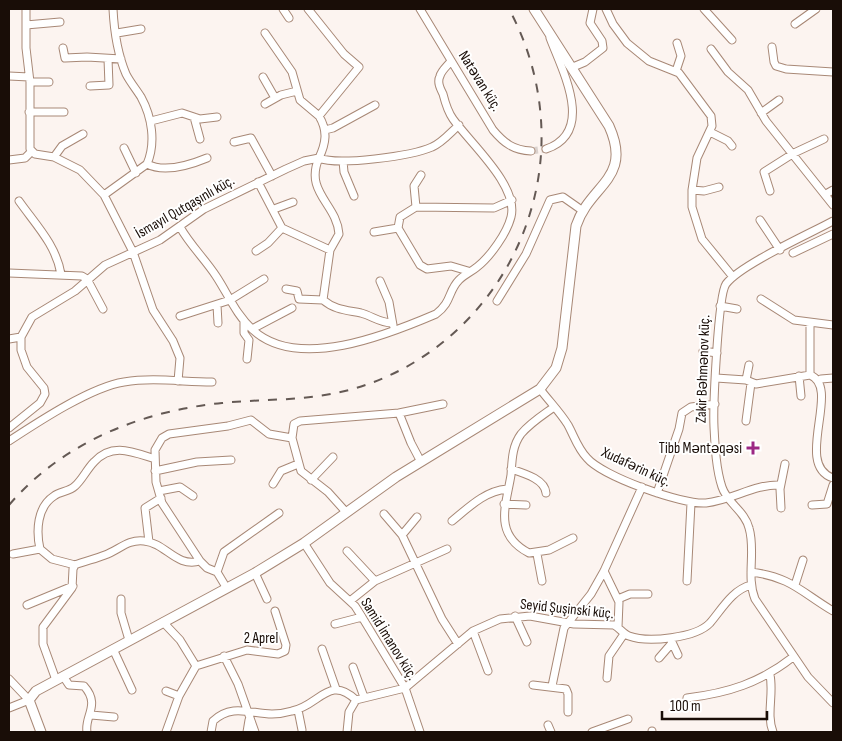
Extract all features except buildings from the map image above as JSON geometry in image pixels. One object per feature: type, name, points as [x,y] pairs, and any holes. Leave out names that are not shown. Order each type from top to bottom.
[{"type":"street","points":[[26,9],[30,79],[29,143],[32,152],[38,156],[54,157],[80,170],[104,195],[133,252],[153,310],[168,330],[180,358],[178,381]]},
{"type":"street","points":[[104,195],[147,164],[151,143],[151,121],[141,97],[127,76],[121,59],[112,9]]},
{"type":"street","points":[[283,9],[289,18]]},
{"type":"street","points":[[308,9],[344,54],[359,67],[319,116]]},
{"type":"street","name":"Natəvan küç.","points":[[420,9],[451,61],[502,139],[516,149],[531,151]]},
{"type":"street","points":[[9,708],[29,700],[36,691],[255,573],[304,543],[346,512],[421,462],[540,389],[552,376],[560,360],[574,231],[583,211],[610,178],[617,154],[616,145],[609,126],[573,67],[534,9]]},
{"type":"street","points":[[573,67],[586,62],[603,48],[602,41],[590,23],[593,9]]},
{"type":"street","points":[[606,9],[613,24],[627,43],[649,61],[676,71],[711,116],[710,132],[699,151],[692,190],[692,207],[698,232],[733,277],[833,221]]},
{"type":"street","points":[[704,9],[732,40]]},
{"type":"street","points":[[795,24],[816,9]]},
{"type":"street","points":[[26,25],[60,22]]},
{"type":"street","points":[[544,24],[573,102],[572,120],[561,140],[546,149]]},
{"type":"street","points":[[117,33],[141,29]]},
{"type":"street","points":[[265,33],[292,72],[300,100],[319,116],[325,130],[325,146],[315,166],[318,192],[334,213],[338,227],[338,239],[330,250],[323,300]]},
{"type":"street","points":[[676,71],[681,56],[678,43]]},
{"type":"street","points":[[63,48],[65,58],[86,56],[121,59]]},
{"type":"street","points":[[772,48],[774,62],[781,68],[833,72]]},
{"type":"street","points":[[711,49],[728,72],[748,90],[761,113],[833,205]]},
{"type":"street","points":[[90,86],[109,85],[108,59]]},
{"type":"street","points":[[451,61],[440,75],[439,83],[452,118],[504,181],[512,200],[508,225],[484,261],[476,269],[468,271],[451,266],[427,269],[420,266],[398,228],[400,218],[416,207],[494,208],[512,200]]},
{"type":"street","points":[[560,63],[566,63],[573,67]]},
{"type":"street","points":[[9,76],[49,82]]},
{"type":"street","points":[[263,77],[275,98]]},
{"type":"street","points":[[266,104],[275,98],[298,91]]},
{"type":"street","points":[[761,113],[779,100]]},
{"type":"street","points":[[325,130],[333,128],[375,105]]},
{"type":"street","points":[[29,112],[64,112]]},
{"type":"street","points":[[151,121],[182,113],[206,119],[217,116]]},
{"type":"street","points":[[194,117],[200,139]]},
{"type":"street","points":[[319,158],[326,161],[343,161],[408,154],[431,148],[459,126]]},
{"type":"street","points":[[710,132],[728,141],[732,146]]},
{"type":"street","points":[[54,157],[62,146],[83,134]]},
{"type":"street","points":[[234,142],[251,138],[272,176]]},
{"type":"street","points":[[770,191],[764,172],[794,153],[824,139]]},
{"type":"street","points":[[124,148],[136,173]]},
{"type":"street","points":[[9,160],[25,158],[32,152]]},
{"type":"street","points":[[147,164],[156,167],[171,167],[196,163],[207,158]]},
{"type":"street","name":"İsmayıl Qutqaşınlı küç.","points":[[21,336],[32,317],[67,297],[105,265],[160,240],[204,209],[258,182],[304,161],[319,158]]},
{"type":"street","points":[[343,161],[346,180],[354,196]]},
{"type":"street","points":[[416,207],[414,186],[421,175]]},
{"type":"street","points":[[258,182],[274,209],[282,228],[330,250]]},
{"type":"street","points":[[692,190],[704,191],[719,187]]},
{"type":"street","points":[[826,194],[833,190]]},
{"type":"street","points":[[497,301],[526,254],[550,200],[563,197],[583,211]]},
{"type":"street","points":[[19,202],[48,238],[60,264],[61,274]]},
{"type":"street","points":[[274,209],[293,202]]},
{"type":"street","points":[[760,220],[780,250]]},
{"type":"street","points":[[180,227],[252,330],[278,346],[302,350],[369,340],[395,332],[436,314],[445,307],[456,283],[468,271]]},
{"type":"street","points":[[256,251],[282,228]]},
{"type":"street","points":[[374,232],[398,228]]},
{"type":"street","points":[[793,254],[833,234]]},
{"type":"street","points":[[9,273],[82,276],[87,279],[103,309]]},
{"type":"street","name":"Zakir Bəhmənov küç.","points":[[733,277],[723,288],[720,306],[714,428],[721,482],[728,498],[744,515],[750,528],[751,585]]},
{"type":"street","points":[[180,316],[230,300],[264,278]]},
{"type":"street","points":[[380,281],[389,302],[395,332]]},
{"type":"street","points":[[286,289],[297,291],[299,299],[323,300],[335,309],[362,314],[385,323],[392,323]]},
{"type":"street","points":[[761,299],[794,320],[810,323],[823,322],[833,325]]},
{"type":"street","points":[[217,305],[218,323]]},
{"type":"street","points":[[720,306],[737,309]]},
{"type":"street","points":[[252,330],[292,308]]},
{"type":"street","points":[[244,321],[244,333],[249,340],[246,358]]},
{"type":"street","points":[[810,323],[810,375]]},
{"type":"street","points":[[9,339],[21,336],[23,360],[44,388],[45,394],[40,403],[9,428]]},
{"type":"street","points":[[703,351],[717,353]]},
{"type":"street","points":[[746,422],[749,365]]},
{"type":"street","points":[[716,378],[749,382],[776,382],[810,375],[821,379],[833,378]]},
{"type":"street","points":[[799,376],[800,396]]},
{"type":"street","points":[[821,379],[829,387]]},
{"type":"street","points":[[9,441],[37,422],[114,384],[142,380],[212,382]]},
{"type":"street","name":"Xudafərin küç.","points":[[540,389],[568,425],[582,451],[592,463],[657,493],[691,503],[706,503],[765,486],[780,485]]},
{"type":"street","points":[[346,512],[328,492],[311,480],[298,464],[292,438],[294,424],[300,421],[399,413],[443,404]]},
{"type":"street","points":[[657,493],[680,429],[682,413],[691,407],[714,404]]},
{"type":"street","points":[[554,407],[521,434],[516,443],[504,504],[506,526],[514,542],[529,553],[537,554],[558,547],[573,538]]},
{"type":"street","points":[[399,413],[421,462]]},
{"type":"street","points":[[828,415],[821,465],[826,474],[833,478]]},
{"type":"street","points":[[226,587],[217,572],[207,568],[200,561],[172,520],[160,495],[155,470],[155,450],[162,438],[187,430],[228,426],[251,420],[269,434],[292,438]]},
{"type":"street","points":[[154,459],[126,449],[103,454],[94,461],[77,485],[54,496],[46,505],[38,526],[40,549],[52,559],[75,565],[108,554],[131,542],[149,542],[179,561],[187,563],[200,561]]},
{"type":"street","points":[[311,480],[333,457]]},
{"type":"street","points":[[155,470],[197,462],[231,460]]},
{"type":"street","points":[[273,484],[281,470],[298,464]]},
{"type":"street","points":[[781,508],[780,485],[785,464]]},
{"type":"street","points":[[511,469],[538,481],[544,486],[546,493]]},
{"type":"street","points":[[812,505],[827,504],[833,485]]},
{"type":"street","points":[[552,686],[566,622],[591,594],[604,571],[642,486]]},
{"type":"street","points":[[149,542],[145,508],[160,495],[180,487],[193,496]]},
{"type":"street","points":[[452,521],[482,497],[491,492],[507,488]]},
{"type":"street","points":[[687,581],[691,503]]},
{"type":"street","points":[[504,504],[526,505]]},
{"type":"street","points":[[217,572],[224,552],[279,513]]},
{"type":"street","points":[[384,514],[402,535],[442,619],[458,644]]},
{"type":"street","points":[[402,535],[417,517]]},
{"type":"street","name":"Samid İmanov küç.","points":[[304,543],[330,583],[350,601],[362,617],[405,688],[420,732]]},
{"type":"street","points":[[13,554],[40,549]]},
{"type":"street","points":[[350,601],[375,581],[447,549]]},
{"type":"street","points":[[347,551],[375,581]]},
{"type":"street","points":[[537,554],[542,581]]},
{"type":"street","points":[[795,585],[803,560]]},
{"type":"street","points":[[75,565],[73,568],[73,586],[43,627],[43,644],[60,678],[69,685],[84,686],[87,689],[92,707],[87,732]]},
{"type":"street","points":[[604,571],[618,599],[618,627]]},
{"type":"street","points":[[751,572],[774,576],[795,585],[833,611]]},
{"type":"street","points":[[255,573],[267,599]]},
{"type":"street","points":[[751,585],[756,603],[793,657],[808,677],[833,703]]},
{"type":"street","name":"Seyid Şuşinski küç.","points":[[356,700],[405,688],[473,631],[494,621],[515,616],[542,617],[566,622],[618,627],[624,634],[633,637],[671,640],[702,629],[740,588],[751,585]]},
{"type":"street","points":[[28,605],[73,586]]},
{"type":"street","points":[[618,599],[630,594],[648,594]]},
{"type":"street","points":[[121,599],[121,612],[129,640]]},
{"type":"street","name":"2 Aprel","points":[[196,666],[247,650],[278,654],[285,652],[286,645],[275,611]]},
{"type":"street","points":[[515,616],[527,642]]},
{"type":"street","points":[[335,624],[362,617]]},
{"type":"street","points":[[163,622],[180,640],[196,666],[179,696],[166,732]]},
{"type":"street","points":[[473,631],[488,671]]},
{"type":"street","points":[[607,678],[609,656],[624,634]]},
{"type":"street","points":[[671,640],[678,655]]},
{"type":"street","points":[[659,658],[671,640]]},
{"type":"street","points":[[322,648],[336,689]]},
{"type":"street","points":[[114,649],[132,690]]},
{"type":"street","points":[[224,656],[238,684],[249,720],[255,732]]},
{"type":"street","points":[[687,698],[727,692],[770,674],[793,657]]},
{"type":"street","points":[[353,668],[364,697]]},
{"type":"street","points":[[770,674],[772,689],[770,722],[773,732]]},
{"type":"street","points":[[9,679],[29,700],[40,731]]},
{"type":"street","points":[[533,685],[552,686],[568,691],[568,712]]},
{"type":"street","points":[[211,732],[211,727],[216,718],[246,710],[274,714],[298,710],[312,704],[323,694],[336,689],[346,691],[356,700],[349,712],[347,732]]},
{"type":"street","points":[[166,691],[179,696]]},
{"type":"street","points":[[298,710],[302,730]]},
{"type":"street","points":[[91,715],[114,717]]},
{"type":"street","points":[[592,732],[628,719]]},
{"type":"street","points":[[247,732],[249,720]]},
{"type":"tunnel","points":[[531,151],[546,149]]},
{"type":"railway","points":[[9,505],[30,483],[54,464],[79,447],[106,433],[163,413],[192,407],[322,396],[370,383],[402,369],[432,351],[459,328],[482,303],[503,274],[519,243],[531,210],[537,185],[541,159],[540,107],[529,57],[509,9]]},
{"type":"place","name":"Tibb Məntəqəsi","points":[[753,448]]}]
